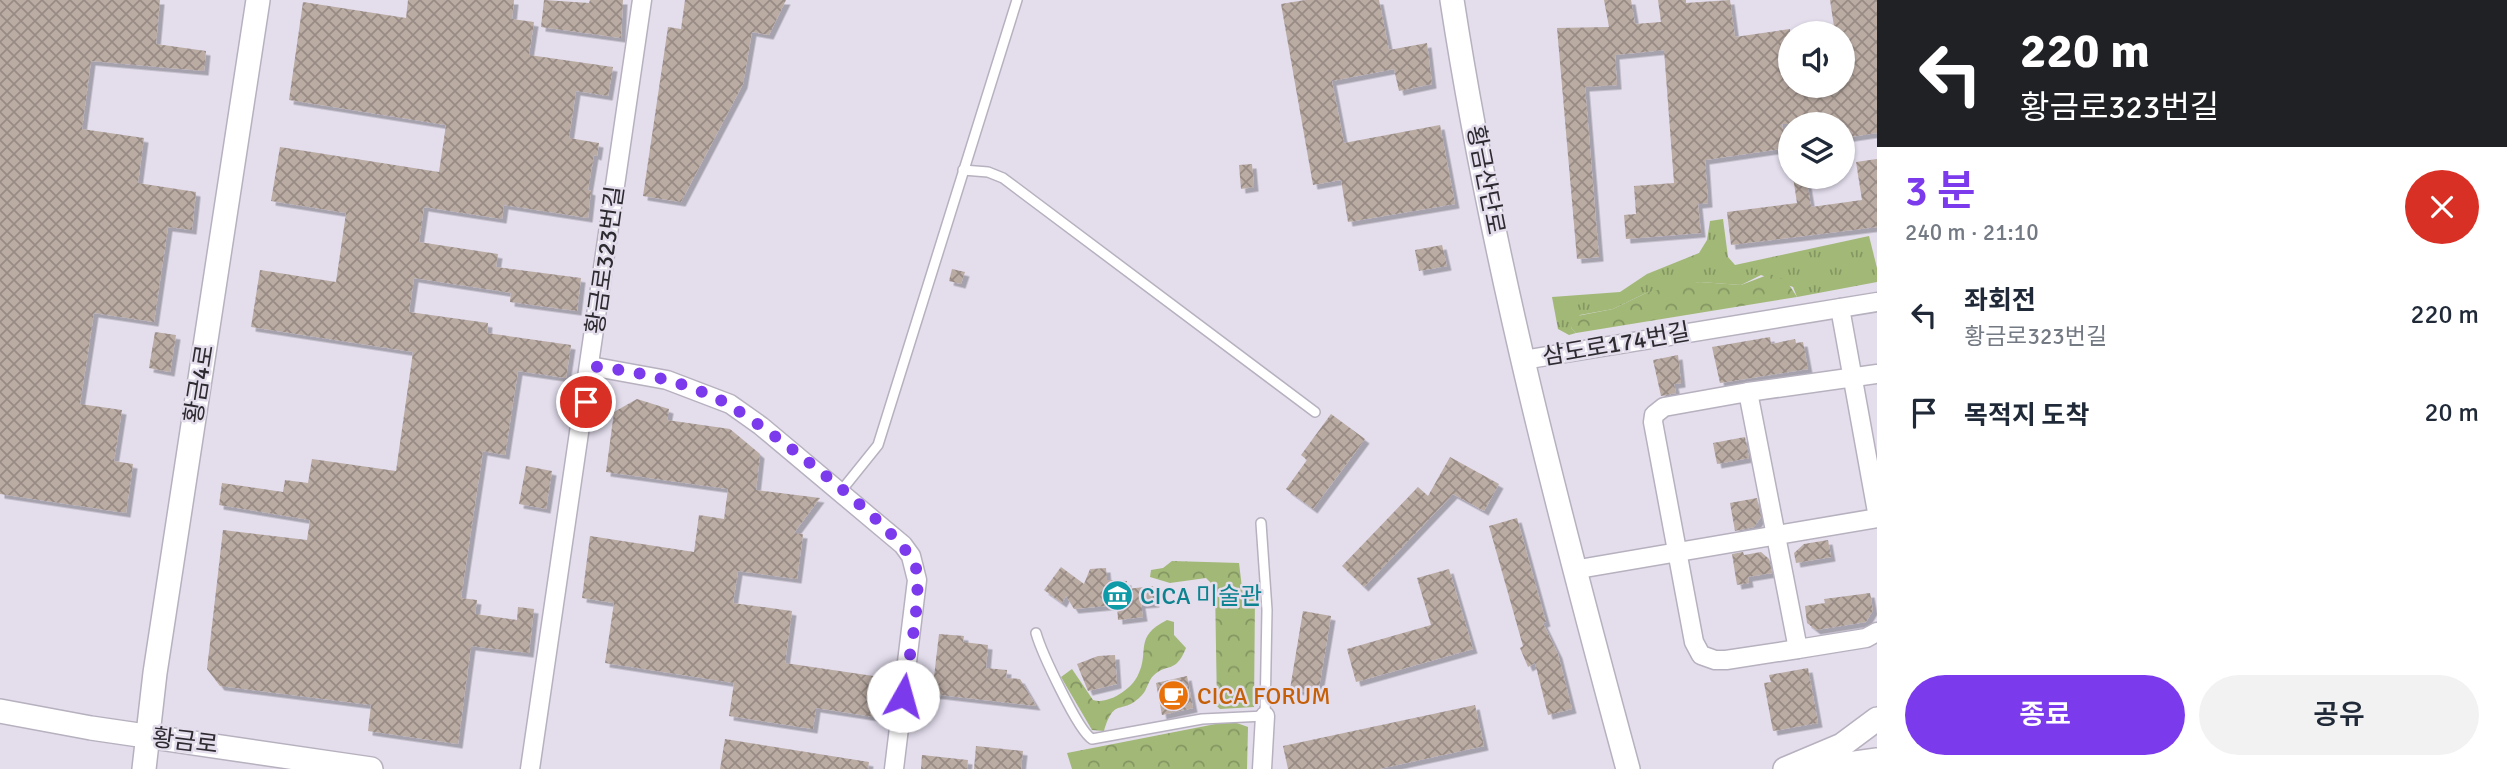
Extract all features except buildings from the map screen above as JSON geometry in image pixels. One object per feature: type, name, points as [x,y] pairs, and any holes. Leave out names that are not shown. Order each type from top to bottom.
[{"type":"street","name":"황금4로","points":[[144,769],[155,673],[258,0]]},
{"type":"street","name":"황금로323번길","points":[[530,769],[642,0]]},
{"type":"street","name":"황금산단로","points":[[1452,0],[1523,360]]},
{"type":"street","name":"삼도로174번길","points":[[1628,769],[1573,570],[1523,360],[1877,302]]},
{"type":"street","points":[[1840,307],[1877,512]]},
{"type":"street","points":[[590,366],[667,380],[730,404],[841,491],[903,545],[916,569],[916,598],[894,769]]},
{"type":"street","points":[[1877,373],[1664,407],[1654,415],[1694,642],[1701,656],[1726,660],[1866,638],[1877,632]]},
{"type":"street","points":[[1748,393],[1798,649]]},
{"type":"street","points":[[1573,570],[1877,518]]},
{"type":"street","name":"황금로","points":[[0,711],[148,737],[371,769]]},
{"type":"street","points":[[1262,769],[1265,716]]},
{"type":"street","points":[[1784,769],[1842,745],[1877,719]]},
{"type":"street","points":[[1812,769],[1877,760]]},
{"type":"lane","points":[[841,491],[878,444],[1017,0]]},
{"type":"lane","points":[[963,170],[988,172],[1003,178],[1315,412]]},
{"type":"lane","points":[[1036,633],[1041,650],[1086,735],[1092,739],[1214,718],[1265,716],[1267,610],[1261,523]]},
{"type":"green space","points":[[1723,219],[1728,257],[1735,265],[1869,236],[1877,268],[1877,282],[1797,297],[1793,287],[1761,275],[1741,285],[1700,282],[1646,293],[1613,309],[1580,315],[1571,328],[1576,333],[1569,335],[1558,329],[1552,297],[1620,292],[1647,274],[1699,253],[1707,240],[1710,221]]},
{"type":"green space","points":[[1770,274],[1786,280],[1797,297],[1576,333],[1571,328],[1577,316],[1613,309],[1646,293],[1700,282],[1741,285]]},
{"type":"green space","points":[[1172,561],[1239,563],[1243,596],[1255,594],[1254,707],[1220,709],[1217,706],[1215,587],[1206,578],[1170,583],[1150,577],[1151,570],[1163,568]]},
{"type":"green space","points":[[1167,620],[1174,622],[1174,635],[1186,648],[1178,662],[1153,676],[1144,693],[1135,701],[1115,710],[1104,731],[1092,730],[1061,677],[1072,669],[1093,700],[1106,700],[1119,695],[1131,686],[1138,675],[1144,645],[1150,632]]},
{"type":"green space","points":[[1231,721],[1248,727],[1247,769],[1072,769],[1067,753]]},
{"type":"place","name":"CICA 미술관","points":[[1117,596]]},
{"type":"place","name":"CICA FORUM","points":[[1174,696]]},
{"type":"route","points":[[586,402],[590,366],[667,380],[714,397],[730,404],[761,426],[892,534],[911,556],[917,580],[903,696]]}]
